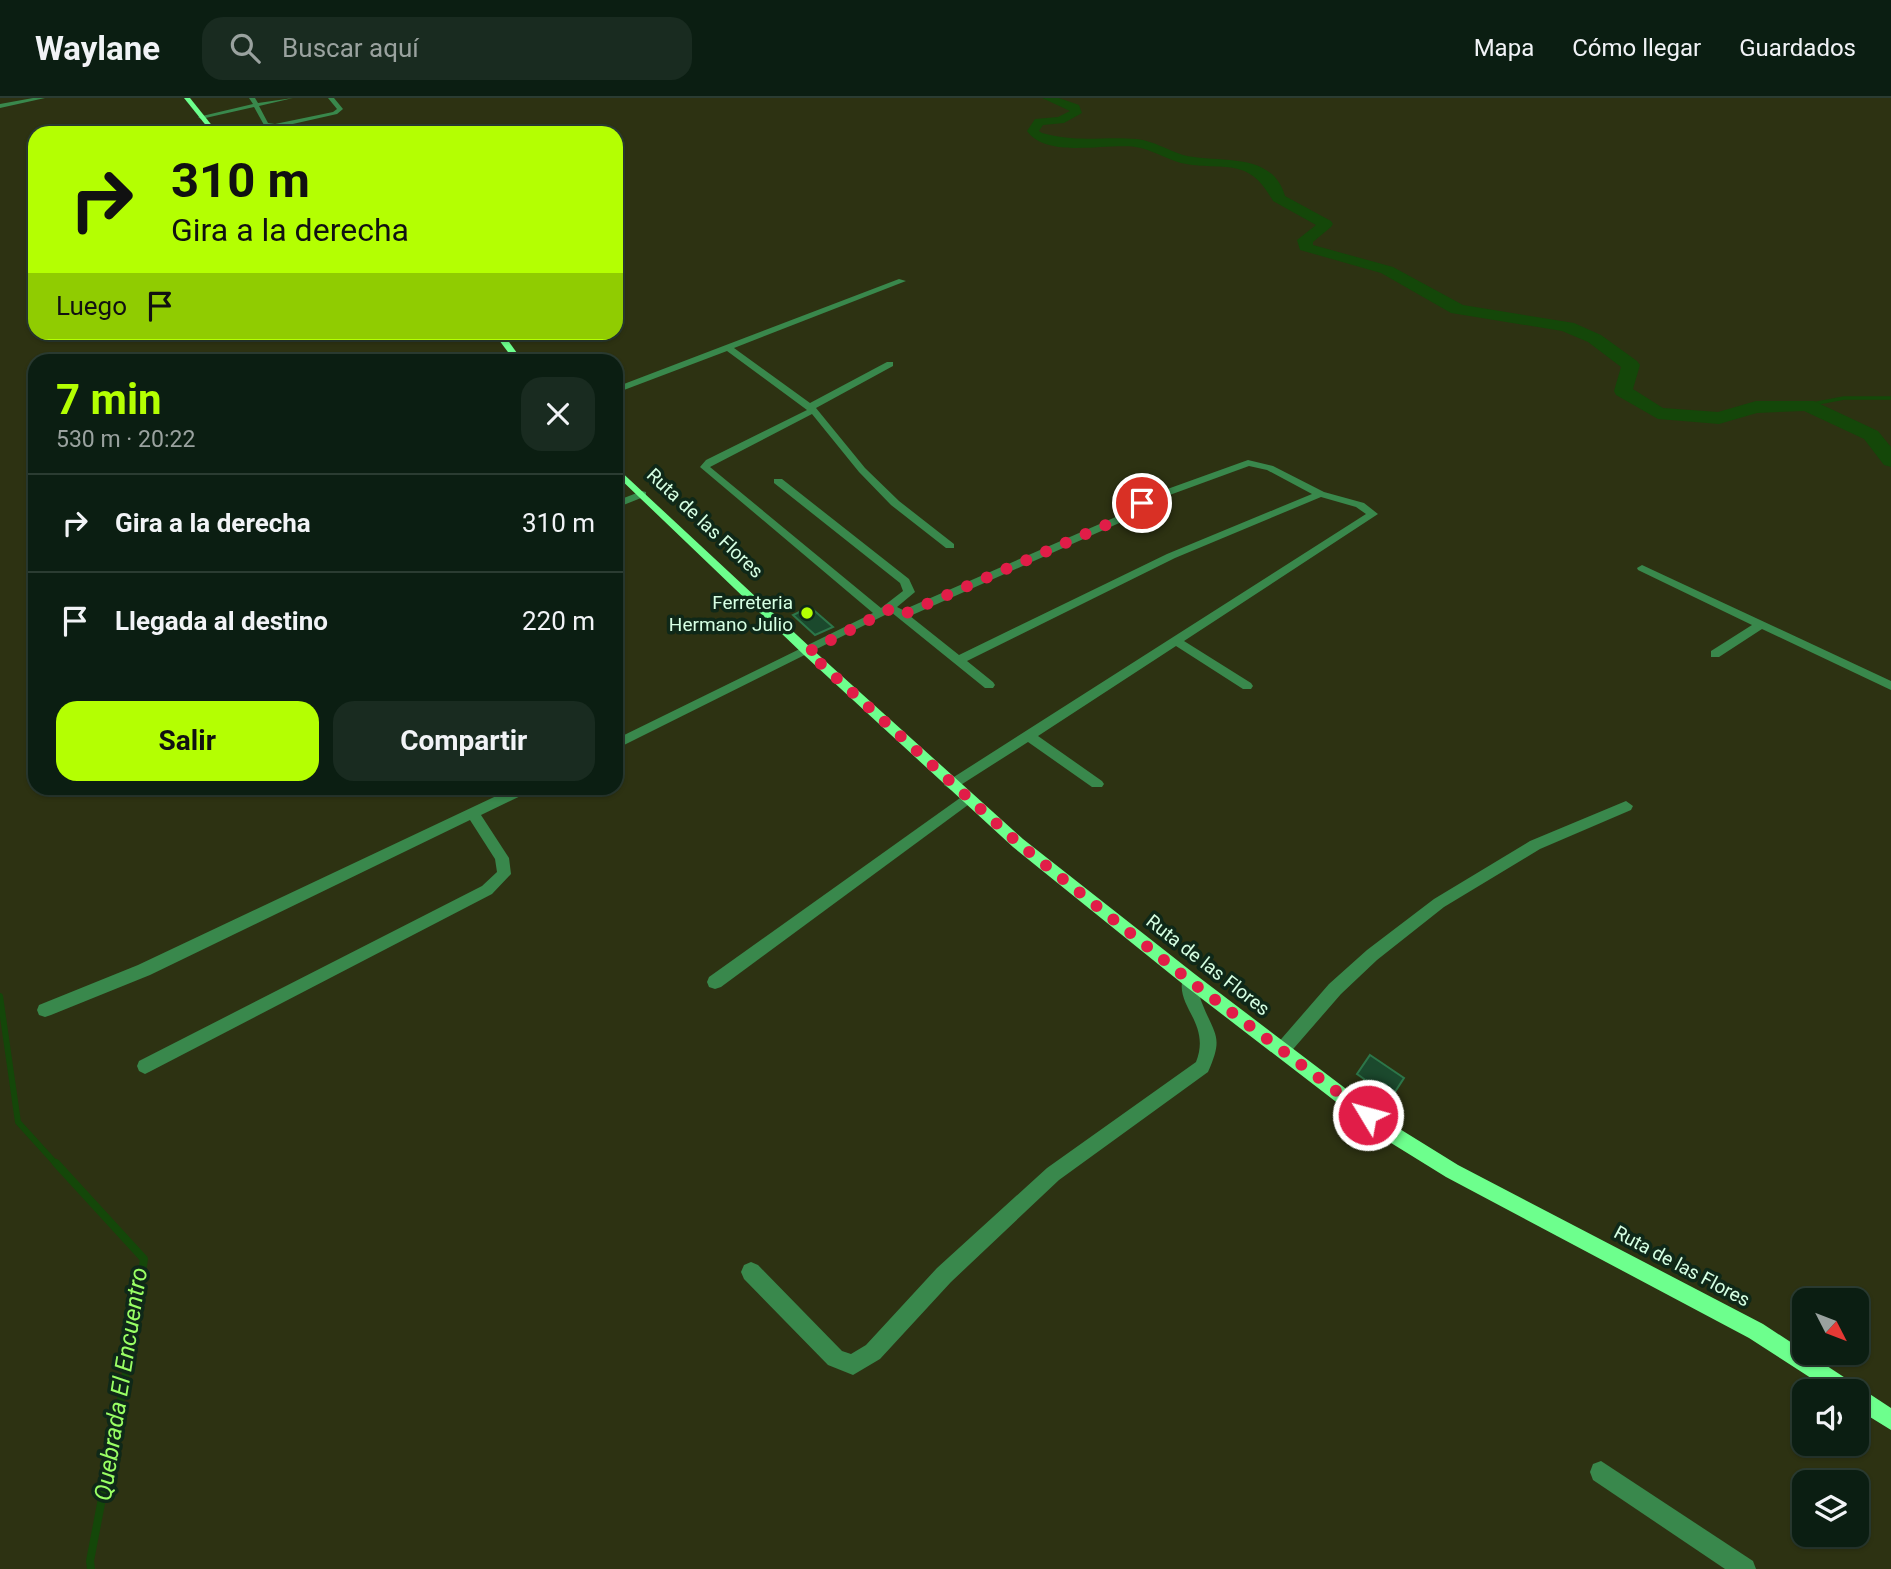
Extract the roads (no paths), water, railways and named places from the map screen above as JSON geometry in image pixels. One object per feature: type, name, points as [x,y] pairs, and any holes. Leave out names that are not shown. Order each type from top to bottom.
[{"type":"main road","points":[[187,98],[209,126]]},
{"type":"main road","points":[[502,340],[513,354]]},
{"type":"main road","name":"Ruta de las Flores","points":[[623,477],[951,785],[1190,981],[1390,1132],[1452,1171],[1756,1331],[1830,1379]]},
{"type":"main road","points":[[1869,1405],[1891,1420]]},
{"type":"street","points":[[0,106],[42,98]]},
{"type":"street","points":[[251,98],[266,124],[282,125],[339,111],[331,98]]},
{"type":"street","points":[[201,117],[290,98]]},
{"type":"street","points":[[623,387],[902,281]]},
{"type":"street","points":[[728,347],[811,409],[862,470],[895,503],[950,546]]},
{"type":"street","points":[[890,364],[709,462],[705,467],[989,685]]},
{"type":"street","points":[[623,741],[892,612],[1122,518],[1152,498],[1234,466],[1259,463],[1320,494],[1360,505],[1373,514],[951,785]]},
{"type":"street","points":[[778,481],[905,581],[909,592],[892,612]]},
{"type":"street","points":[[623,502],[642,494]]},
{"type":"street","points":[[959,660],[1171,556],[1320,494]]},
{"type":"street","points":[[1642,568],[1891,686]]},
{"type":"street","points":[[1715,654],[1762,624]]},
{"type":"street","points":[[1175,640],[1247,686]]},
{"type":"street","points":[[1029,736],[1097,785]]},
{"type":"street","points":[[46,1010],[144,970],[509,795]]},
{"type":"street","points":[[715,982],[967,798]]},
{"type":"street","points":[[1282,1050],[1335,989],[1363,963],[1439,903],[1535,845],[1626,806]]},
{"type":"street","points":[[145,1066],[487,890],[504,874],[502,858],[472,812]]},
{"type":"street","points":[[751,1272],[835,1359],[853,1365],[873,1352],[944,1275],[1053,1174],[1202,1067],[1210,1052],[1211,1035],[1194,1004],[1189,991],[1190,981]]},
{"type":"street","points":[[1601,1472],[1745,1569]]},
{"type":"waterway","points":[[1048,98],[1075,108],[1076,113],[1060,120],[1039,122],[1033,131],[1037,136],[1065,144],[1138,143],[1183,159],[1251,166],[1275,187],[1278,198],[1326,224],[1305,240],[1305,247],[1387,270],[1457,309],[1553,323],[1588,335],[1631,365],[1623,391],[1658,413],[1719,418],[1756,407],[1807,405],[1871,435],[1891,461]]},
{"type":"waterway","points":[[1807,405],[1844,398],[1891,398]]},
{"type":"waterway","name":"Quebrada El Encuentro","points":[[0,996],[18,1122],[57,1165]]},
{"type":"waterway","name":"Quebrada El Encuentro","points":[[56,1163],[144,1259],[128,1363],[90,1561],[91,1569]]},
{"type":"place","name":"Ferreteria Hermano Julio","points":[[807,613]]}]
